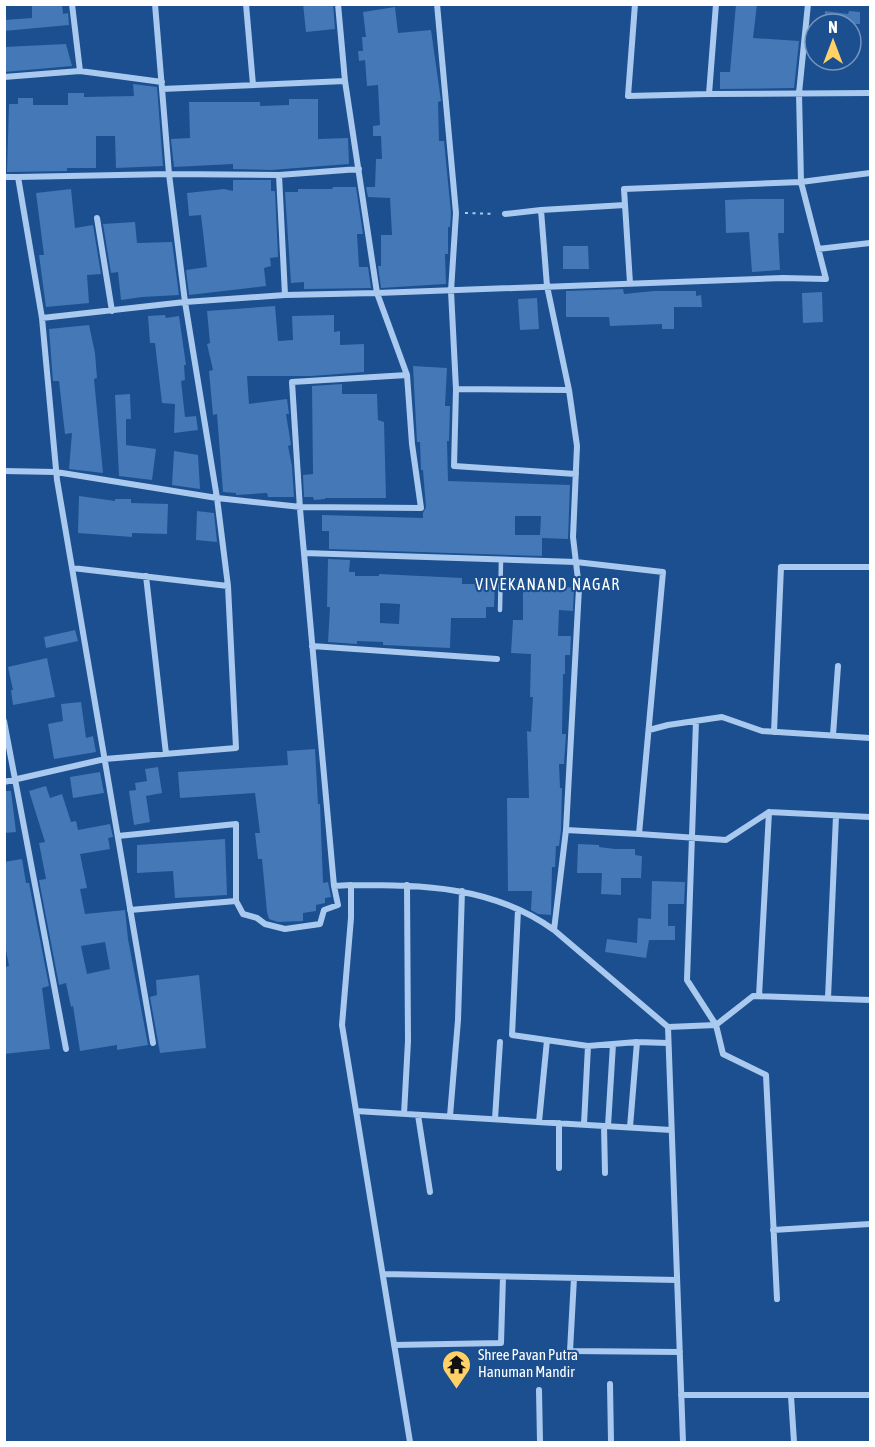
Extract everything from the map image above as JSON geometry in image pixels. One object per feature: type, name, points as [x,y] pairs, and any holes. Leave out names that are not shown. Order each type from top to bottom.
[{"type":"street","points":[[72,4],[80,71]]},
{"type":"street","points":[[4,782],[105,759],[236,748],[228,586],[218,498],[185,302],[169,174],[156,4]]},
{"type":"street","points":[[246,4],[253,85]]},
{"type":"street","points":[[4,471],[56,472],[218,498],[301,507],[421,508],[412,444],[407,375],[377,293],[345,81],[338,4]]},
{"type":"street","points":[[437,4],[456,213],[450,291],[456,389],[454,466],[576,474]]},
{"type":"street","points":[[635,4],[628,96],[870,93]]},
{"type":"street","points":[[709,94],[716,4]]},
{"type":"street","points":[[42,318],[185,302],[285,295],[783,278],[826,279],[801,182],[799,93],[808,4]]},
{"type":"street","points":[[4,77],[80,71],[162,85],[253,85],[345,81]]},
{"type":"street","points":[[4,177],[279,175],[359,169]]},
{"type":"street","points":[[630,283],[624,189],[801,182],[870,173]]},
{"type":"street","points":[[279,175],[285,295]]},
{"type":"street","points":[[18,177],[42,318],[56,472],[153,1043]]},
{"type":"street","points":[[505,214],[625,205]]},
{"type":"street","points":[[541,210],[547,286],[569,390],[577,446],[573,537],[579,588],[566,830],[554,930]]},
{"type":"street","points":[[97,218],[112,311]]},
{"type":"street","points":[[818,249],[870,243]]},
{"type":"street","points":[[118,836],[236,824],[236,901],[243,914],[257,918],[265,924],[285,929],[320,924],[324,910],[338,905],[334,886],[312,646],[292,382],[407,375]]},
{"type":"street","points":[[456,389],[569,390]]},
{"type":"street","points":[[304,553],[576,562],[663,572],[639,834]]},
{"type":"street","points":[[774,732],[781,567],[870,567]]},
{"type":"street","points":[[72,568],[228,586]]},
{"type":"street","points":[[146,576],[166,754]]},
{"type":"street","points":[[312,646],[497,659]]},
{"type":"street","points":[[833,735],[838,666]]},
{"type":"street","points":[[649,730],[668,724],[722,717],[762,731],[870,738]]},
{"type":"street","points":[[4,721],[66,1049]]},
{"type":"street","points":[[696,721],[687,980],[716,1025],[723,1054],[766,1075],[777,1299]]},
{"type":"street","points":[[566,830],[726,840],[769,812],[870,817]]},
{"type":"street","points":[[756,996],[769,812]]},
{"type":"street","points":[[828,998],[837,816]]},
{"type":"street","points":[[351,885],[351,918],[342,1025],[410,1443]]},
{"type":"street","points":[[334,886],[407,885],[462,891],[485,896],[537,917],[668,1027],[716,1025],[756,996],[870,1000]]},
{"type":"street","points":[[404,1114],[408,1041],[407,885]]},
{"type":"street","points":[[450,1116],[458,1020],[462,891]]},
{"type":"street","points":[[130,910],[236,901]]},
{"type":"street","points":[[518,910],[512,1035],[588,1047],[637,1042],[668,1043]]},
{"type":"street","points":[[668,1027],[683,1443]]},
{"type":"street","points":[[539,1122],[547,1040]]},
{"type":"street","points":[[495,1119],[500,1042]]},
{"type":"street","points":[[630,1127],[637,1042]]},
{"type":"street","points":[[605,1173],[606,1126],[613,1044]]},
{"type":"street","points":[[584,1124],[588,1047]]},
{"type":"street","points":[[356,1111],[672,1130]]},
{"type":"street","points":[[418,1114],[430,1192]]},
{"type":"street","points":[[558,1168],[559,1123]]},
{"type":"street","points":[[773,1230],[870,1224]]},
{"type":"street","points":[[383,1274],[677,1280]]},
{"type":"street","points":[[394,1345],[501,1343],[502,1277]]},
{"type":"street","points":[[574,1278],[570,1351],[680,1352]]},
{"type":"street","points":[[610,1384],[611,1443]]},
{"type":"street","points":[[539,1390],[540,1443]]},
{"type":"street","points":[[681,1395],[870,1395]]},
{"type":"street","points":[[791,1396],[794,1443]]},
{"type":"lane","points":[[500,610],[501,561]]},
{"type":"path","points":[[456,213],[505,214]]},
{"type":"building","points":[[32,4],[62,4],[63,14],[68,13],[69,25],[4,31],[4,20],[32,18]]},
{"type":"building","points":[[303,4],[333,4],[335,29],[306,32]]},
{"type":"building","points":[[736,4],[757,4],[753,38],[799,41],[794,88],[720,89],[720,72],[730,72]]},
{"type":"building","points":[[395,7],[398,33],[431,30],[441,101],[438,102],[439,141],[444,141],[451,213],[450,227],[448,227],[448,254],[445,254],[446,284],[381,288],[378,266],[381,266],[381,235],[392,235],[390,198],[368,197],[366,187],[375,187],[376,159],[382,159],[381,136],[373,136],[373,126],[380,125],[378,85],[367,86],[365,60],[359,61],[358,51],[363,51],[362,37],[366,37],[363,12]]},
{"type":"building","points":[[66,44],[72,66],[4,72],[4,47]]},
{"type":"building","points":[[133,84],[157,87],[163,166],[116,168],[115,136],[96,136],[96,168],[7,172],[9,104],[18,104],[18,98],[33,98],[33,105],[68,105],[68,93],[84,93],[84,97],[134,96]]},
{"type":"building","points":[[289,99],[318,99],[318,139],[348,138],[349,164],[271,170],[233,169],[233,164],[174,167],[171,139],[190,138],[189,102],[260,102],[260,106],[289,105]]},
{"type":"building","points":[[233,180],[271,180],[271,191],[275,191],[278,257],[270,258],[271,266],[264,268],[266,286],[189,295],[186,270],[207,267],[201,215],[189,216],[187,193],[224,189],[233,191]]},
{"type":"building","points":[[333,187],[356,187],[363,234],[357,234],[359,267],[368,267],[371,288],[304,289],[304,282],[291,283],[285,192],[298,192],[298,189],[332,189]]},
{"type":"building","points":[[71,189],[75,228],[93,225],[101,274],[87,275],[89,303],[46,307],[39,255],[44,255],[36,193]]},
{"type":"building","points":[[784,199],[784,233],[778,233],[780,270],[752,272],[749,232],[726,233],[725,200]]},
{"type":"building","points":[[135,222],[137,243],[172,242],[179,295],[121,300],[118,272],[111,273],[103,224]]},
{"type":"building","points":[[563,246],[588,246],[589,269],[563,269]]},
{"type":"building","points":[[623,289],[624,294],[696,291],[696,296],[701,295],[702,307],[674,307],[674,329],[662,329],[662,324],[610,326],[609,317],[566,317],[566,291]]},
{"type":"building","points":[[822,292],[823,322],[803,323],[802,293]]},
{"type":"building","points":[[537,298],[539,329],[520,330],[518,299]]},
{"type":"building","points":[[275,306],[278,341],[293,340],[292,316],[334,315],[334,332],[340,331],[340,345],[364,344],[364,372],[312,376],[247,376],[249,404],[287,399],[289,414],[286,414],[291,445],[288,446],[294,497],[268,497],[267,493],[236,495],[236,493],[223,492],[217,414],[213,415],[209,371],[213,370],[207,344],[210,343],[207,311]]},
{"type":"building","points":[[165,315],[166,318],[179,316],[186,365],[184,365],[185,380],[181,381],[185,417],[196,416],[198,430],[174,433],[175,404],[162,403],[155,343],[150,343],[148,316]]},
{"type":"building","points":[[89,325],[95,353],[97,378],[94,379],[103,473],[69,469],[72,433],[65,434],[59,381],[53,381],[49,329]]},
{"type":"building","points":[[413,366],[447,368],[445,406],[450,406],[449,441],[447,441],[448,481],[570,485],[568,539],[542,538],[542,556],[329,549],[329,531],[322,531],[322,515],[423,518],[426,507],[420,442],[417,442]],"holes":[[[515,516],[541,516],[540,535],[515,535]]]},
{"type":"building","points":[[342,384],[342,394],[377,394],[378,420],[384,422],[386,498],[314,500],[313,497],[304,497],[303,475],[313,474],[312,386]]},
{"type":"building","points":[[130,394],[131,419],[126,419],[126,445],[156,449],[152,480],[119,476],[115,395]]},
{"type":"building","points":[[174,451],[198,455],[200,489],[172,485]]},
{"type":"building","points":[[79,496],[115,501],[115,499],[131,499],[131,503],[168,504],[167,534],[132,533],[132,537],[78,533]]},
{"type":"building","points":[[197,511],[214,513],[217,542],[196,540]]},
{"type":"building","points":[[328,559],[350,560],[349,572],[355,572],[355,576],[379,576],[379,574],[462,578],[462,584],[495,584],[494,607],[486,607],[486,618],[451,618],[450,648],[383,645],[383,642],[357,641],[357,644],[328,642],[330,607],[327,607]],"holes":[[[380,603],[400,604],[399,624],[380,623]]]},
{"type":"building","points":[[554,580],[566,580],[566,587],[574,588],[573,611],[559,610],[558,636],[571,636],[570,655],[565,655],[565,674],[563,674],[562,734],[566,734],[564,764],[559,764],[560,788],[562,788],[561,830],[559,846],[556,846],[555,867],[552,867],[551,915],[538,914],[531,910],[532,891],[508,891],[507,798],[529,798],[527,731],[531,732],[533,697],[530,697],[531,654],[511,653],[513,620],[523,620],[523,584],[554,584]]},
{"type":"building","points":[[75,630],[78,641],[46,648],[44,637]]},
{"type":"building","points":[[47,658],[55,697],[13,705],[11,690],[13,690],[8,667]]},
{"type":"building","points":[[81,702],[86,738],[93,736],[96,752],[54,759],[48,724],[63,721],[61,704]]},
{"type":"building","points":[[315,749],[323,883],[328,882],[331,897],[325,898],[325,903],[316,905],[316,911],[303,913],[303,921],[278,922],[269,919],[267,912],[262,859],[258,859],[255,833],[260,833],[255,793],[180,798],[178,772],[288,765],[287,751]]},
{"type":"building","points":[[158,767],[162,793],[146,796],[150,822],[134,825],[129,791],[136,790],[135,783],[147,781],[145,769]]},
{"type":"building","points":[[100,772],[104,793],[73,798],[70,777]]},
{"type":"building","points":[[46,786],[50,798],[62,794],[71,822],[76,821],[78,830],[110,824],[113,837],[108,838],[110,849],[80,854],[87,888],[80,889],[85,914],[125,910],[128,939],[148,1045],[117,1050],[117,1045],[80,1051],[73,1006],[71,1007],[66,983],[59,985],[39,880],[46,879],[39,843],[45,842],[29,791]],"holes":[[[105,942],[110,969],[87,974],[81,946]]]},
{"type":"building","points":[[4,791],[11,791],[16,832],[4,833]]},
{"type":"building","points":[[225,839],[227,895],[175,898],[173,871],[137,873],[137,845]]},
{"type":"building","points":[[578,844],[635,849],[635,855],[642,856],[641,878],[621,878],[621,895],[601,894],[602,873],[577,873]]},
{"type":"building","points":[[22,859],[26,883],[29,883],[49,986],[42,988],[50,1049],[4,1054],[4,967],[9,966],[4,940],[4,862]]},
{"type":"building","points":[[652,881],[685,882],[684,904],[668,904],[668,926],[675,926],[675,940],[649,940],[646,958],[605,952],[607,939],[637,943],[638,918],[651,919]]},
{"type":"building","points":[[199,975],[206,1048],[160,1053],[150,997],[157,995],[156,980]]},
{"type":"place","name":"Shree Pavan Putra Hanuman Mandir","points":[[457,1390]]},
{"type":"district","name":"VIVEKANAND NAGAR","points":[[548,584]]}]
